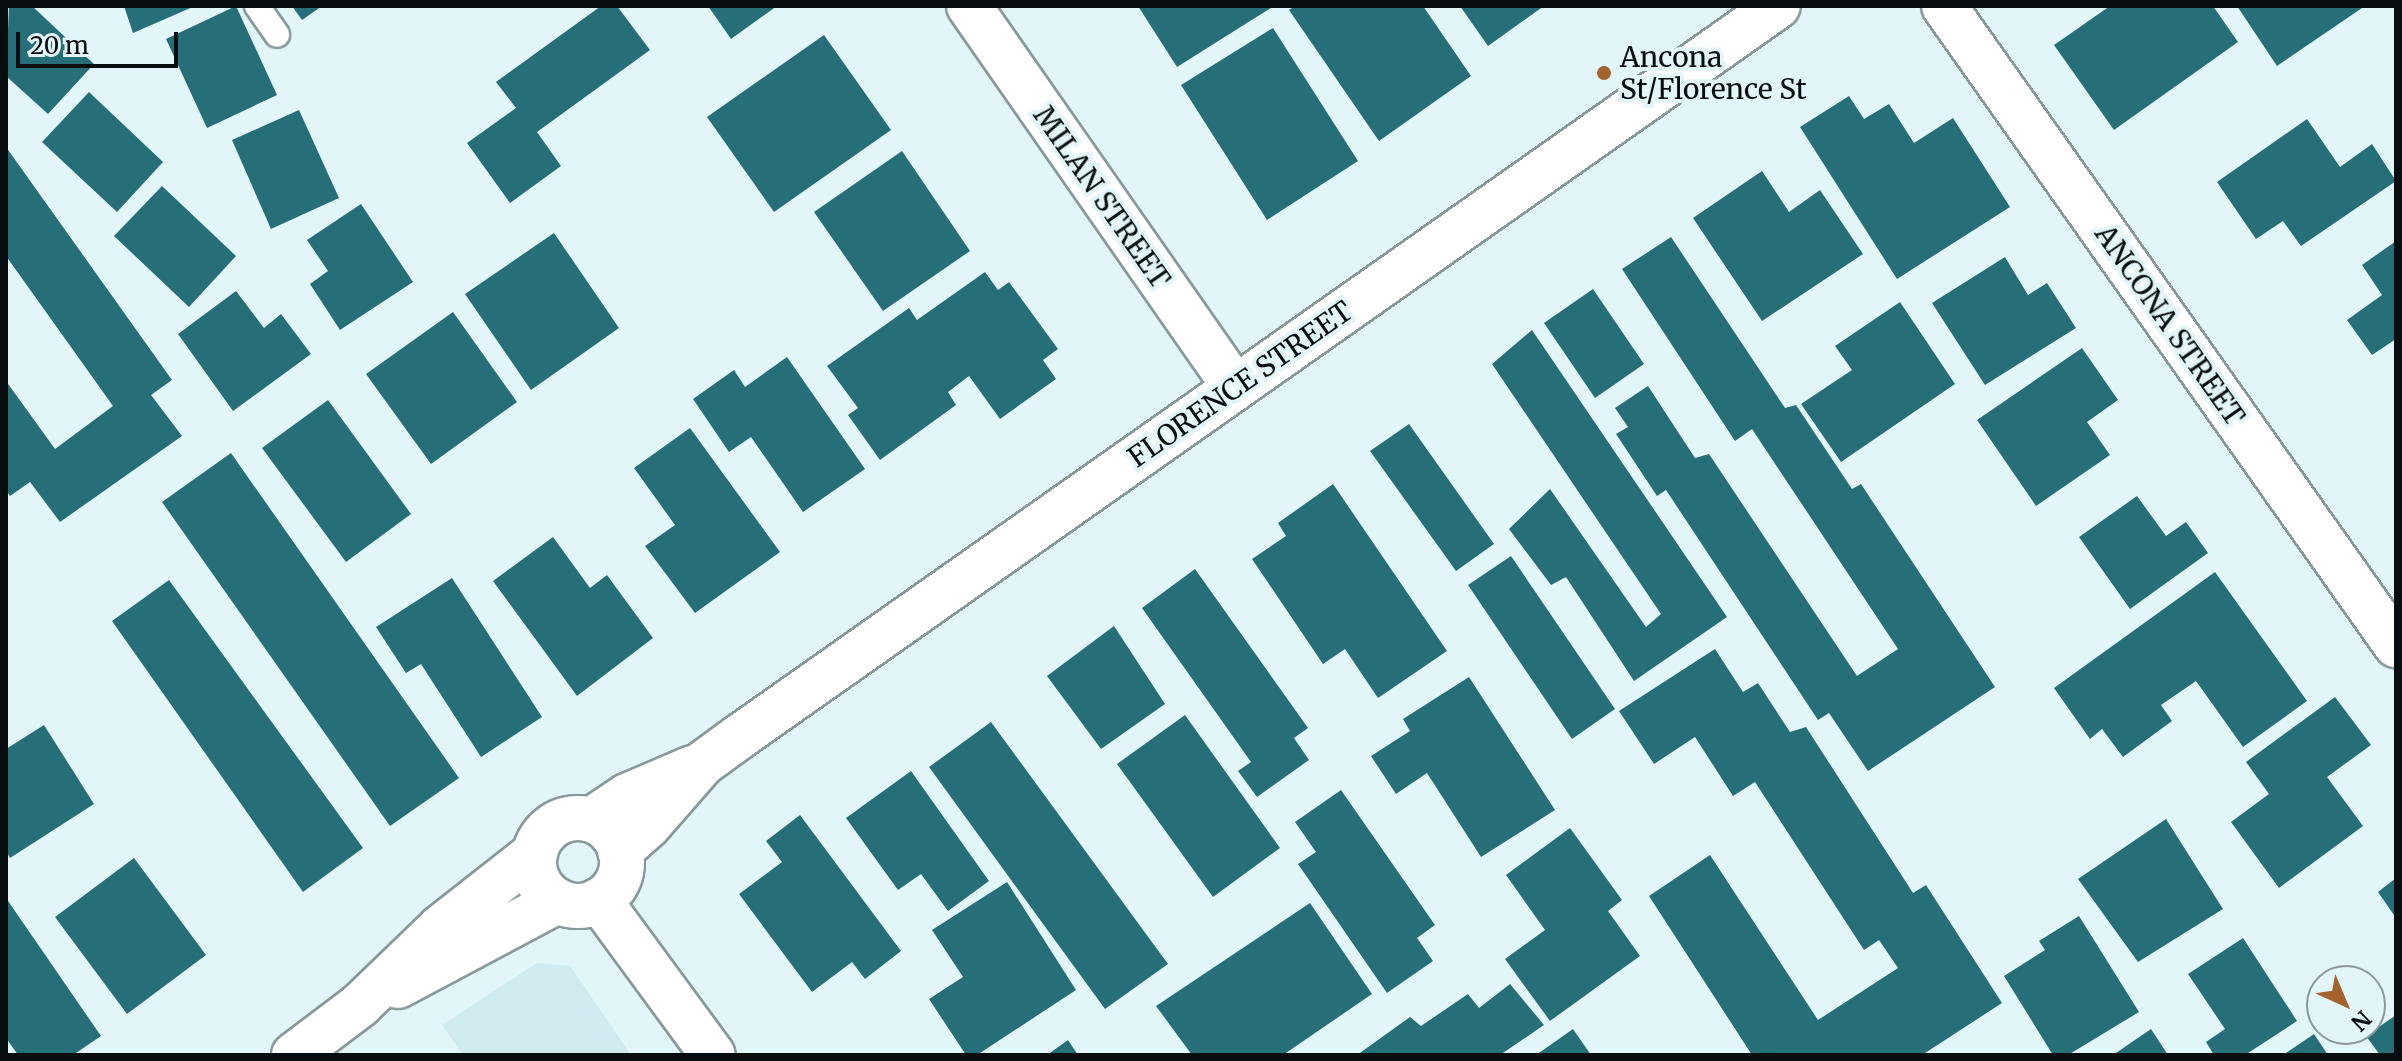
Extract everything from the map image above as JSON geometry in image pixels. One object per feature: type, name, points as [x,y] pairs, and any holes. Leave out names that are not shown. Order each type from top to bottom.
[{"type":"street","name":"MILAN STREET","points":[[969,6],[1235,387]]},
{"type":"street","name":"FLORENCE STREET","points":[[606,835],[648,826],[702,764],[1778,6]]},
{"type":"street","name":"ANCONA STREET","points":[[1944,6],[2396,645]]},
{"type":"street","points":[[360,1005],[578,901],[618,879],[606,835],[562,821],[540,839],[535,853],[538,881],[578,901],[713,1055]]},
{"type":"street","points":[[294,1055],[360,1005],[441,927],[535,853]]},
{"type":"lane","points":[[257,6],[277,35]]},
{"type":"shaded area","points":[[537,963],[570,966],[631,1055],[463,1055],[442,1025]]},
{"type":"building","points":[[9,6],[32,6],[94,64],[48,114],[6,76]]},
{"type":"building","points":[[124,6],[195,6],[133,33]]},
{"type":"building","points":[[236,6],[277,95],[207,128],[166,39]]},
{"type":"building","points":[[292,6],[322,6],[302,20]]},
{"type":"building","points":[[601,6],[617,6],[650,50],[537,132],[561,166],[510,203],[467,143],[516,108],[496,82]]},
{"type":"building","points":[[708,6],[777,6],[731,39]]},
{"type":"building","points":[[1138,6],[1274,6],[1177,67]]},
{"type":"building","points":[[1295,6],[1423,6],[1471,76],[1379,141],[1289,10]]},
{"type":"building","points":[[1460,6],[1544,6],[1488,46]]},
{"type":"building","points":[[2110,6],[2213,6],[2238,42],[2114,130],[2054,45]]},
{"type":"building","points":[[2237,6],[2365,6],[2277,66]]},
{"type":"building","points":[[1273,28],[1358,161],[1267,220],[1181,85]]},
{"type":"building","points":[[824,35],[891,130],[774,212],[707,117]]},
{"type":"building","points":[[89,92],[163,162],[117,212],[42,142]]},
{"type":"building","points":[[1849,96],[1864,119],[1889,104],[1914,143],[1953,118],[2010,207],[1897,279],[1800,127]]},
{"type":"building","points":[[299,110],[339,198],[271,229],[232,140]]},
{"type":"building","points":[[2307,119],[2340,167],[2372,144],[2396,181],[2301,246],[2283,221],[2256,239],[2217,182]]},
{"type":"building","points":[[6,147],[172,380],[151,395],[182,436],[60,522],[30,482],[10,496],[6,490],[6,381],[55,449],[113,406],[6,256]]},
{"type":"building","points":[[902,151],[970,251],[883,311],[814,212]]},
{"type":"building","points":[[1762,171],[1789,212],[1820,190],[1863,254],[1762,321],[1693,218]]},
{"type":"building","points":[[162,186],[236,256],[189,307],[114,236]]},
{"type":"building","points":[[361,204],[413,282],[340,330],[310,284],[328,271],[307,240]]},
{"type":"building","points":[[554,233],[619,328],[531,390],[465,294]]},
{"type":"building","points":[[1671,237],[1785,408],[1796,405],[1852,489],[1861,484],[1995,687],[1868,771],[1829,713],[1818,720],[1666,490],[1657,496],[1616,434],[1628,427],[1615,408],[1648,386],[1695,458],[1709,454],[1857,676],[1898,649],[1752,429],[1735,441],[1622,269]]},
{"type":"building","points":[[2396,241],[2396,339],[2372,355],[2347,320],[2382,295],[2362,265]]},
{"type":"building","points":[[2005,257],[2028,295],[2047,283],[2076,328],[1985,385],[1932,303]]},
{"type":"building","points":[[985,272],[998,290],[1009,282],[1058,349],[1043,360],[1056,379],[1000,419],[969,376],[948,392],[956,405],[880,460],[848,415],[858,408],[827,366],[909,308],[917,320]]},
{"type":"building","points":[[1593,289],[1644,364],[1595,398],[1544,323]]},
{"type":"building","points":[[236,291],[264,328],[281,314],[311,354],[233,411],[178,334]]},
{"type":"building","points":[[1900,302],[1955,384],[1841,462],[1801,404],[1852,370],[1835,346]]},
{"type":"building","points":[[453,312],[517,402],[431,464],[366,374]]},
{"type":"building","points":[[1532,330],[1727,617],[1634,681],[1566,577],[1551,585],[1509,529],[1550,489],[1646,627],[1661,614],[1492,364]]},
{"type":"building","points":[[2082,348],[2118,400],[2087,422],[2110,455],[2036,506],[1977,420]]},
{"type":"building","points":[[787,357],[865,469],[803,512],[751,437],[729,452],[693,399],[734,370],[745,387]]},
{"type":"building","points":[[328,400],[411,514],[346,562],[262,448]]},
{"type":"building","points":[[1409,424],[1494,544],[1456,571],[1370,451]]},
{"type":"building","points":[[690,428],[780,552],[695,613],[645,546],[675,525],[634,468]]},
{"type":"building","points":[[231,453],[459,778],[390,826],[162,502]]},
{"type":"building","points":[[1333,484],[1447,651],[1378,698],[1345,649],[1323,664],[1252,559],[1286,536],[1278,523]]},
{"type":"building","points":[[2137,496],[2166,536],[2186,522],[2208,553],[2130,609],[2079,537]]},
{"type":"building","points":[[553,537],[590,588],[607,575],[653,638],[577,696],[493,581]]},
{"type":"building","points":[[1511,556],[1615,709],[1572,739],[1468,585]]},
{"type":"building","points":[[1195,569],[1308,728],[1294,738],[1309,760],[1257,797],[1238,771],[1251,762],[1142,608]]},
{"type":"building","points":[[2215,572],[2307,701],[2243,747],[2196,681],[2161,705],[2172,721],[2123,757],[2102,729],[2090,739],[2054,688]]},
{"type":"building","points":[[452,578],[542,717],[481,757],[421,664],[406,673],[376,627]]},
{"type":"building","points":[[169,580],[363,848],[303,892],[112,621]]},
{"type":"building","points":[[1114,626],[1165,704],[1101,749],[1047,676]]},
{"type":"building","points":[[1715,649],[1743,692],[1758,683],[1790,732],[1806,727],[1913,893],[1926,885],[2002,1003],[1922,1055],[1752,1055],[1649,896],[1710,855],[1818,1020],[1898,968],[1879,940],[1864,950],[1755,782],[1733,796],[1695,737],[1654,764],[1619,711]]},
{"type":"building","points":[[1469,677],[1555,810],[1481,857],[1427,773],[1396,794],[1371,756],[1410,731],[1403,719]]},
{"type":"building","points":[[2335,697],[2371,745],[2327,777],[2363,826],[2279,888],[2231,822],[2269,794],[2246,762]]},
{"type":"building","points":[[1185,715],[1280,848],[1213,897],[1117,764]]},
{"type":"building","points":[[991,722],[1168,964],[1105,1009],[929,767]]},
{"type":"building","points":[[44,725],[94,804],[10,858],[6,851],[6,749]]},
{"type":"building","points":[[911,771],[989,881],[948,911],[921,874],[898,890],[846,818]]},
{"type":"building","points":[[1341,790],[1435,925],[1417,938],[1433,961],[1387,993],[1298,864],[1316,852],[1295,822]]},
{"type":"building","points":[[800,815],[901,951],[865,979],[852,962],[812,992],[739,894],[782,862],[766,841]]},
{"type":"building","points":[[2166,819],[2223,909],[2138,962],[2078,879]]},
{"type":"building","points":[[1570,828],[1622,900],[1608,911],[1640,956],[1550,1021],[1505,959],[1545,930],[1506,875]]},
{"type":"building","points":[[134,858],[206,955],[127,1014],[55,917]]},
{"type":"building","points":[[2396,878],[2396,918],[2378,892]]},
{"type":"building","points":[[1007,882],[1076,990],[977,1055],[966,1055],[929,999],[963,977],[932,930]]},
{"type":"building","points":[[6,898],[101,1036],[73,1055],[18,1055],[6,1038]]},
{"type":"building","points":[[1310,903],[1372,994],[1283,1055],[1192,1055],[1156,1006]]},
{"type":"building","points":[[2079,916],[2139,1012],[2068,1055],[2053,1055],[2004,976],[2045,950],[2039,941]]},
{"type":"building","points":[[2243,938],[2297,1021],[2245,1055],[2214,1055],[2206,1042],[2225,1029],[2188,974]]},
{"type":"building","points":[[1510,984],[1544,1025],[1500,1055],[1357,1055],[1410,1017],[1421,1026],[1468,994],[1479,1008]]},
{"type":"building","points":[[2396,1015],[2396,1055],[2380,1055],[2373,1045],[2386,1045],[2386,1022]]},
{"type":"building","points":[[1573,1029],[1591,1055],[1536,1055]]},
{"type":"building","points":[[2151,1029],[2168,1055],[2113,1055]]},
{"type":"building","points":[[2306,1039],[2306,1045],[2321,1045],[2328,1055],[2283,1055]]},
{"type":"building","points":[[1068,1040],[1078,1055],[1047,1055]]},
{"type":"place","name":"Ancona St/Florence St","points":[[1604,73]]}]
